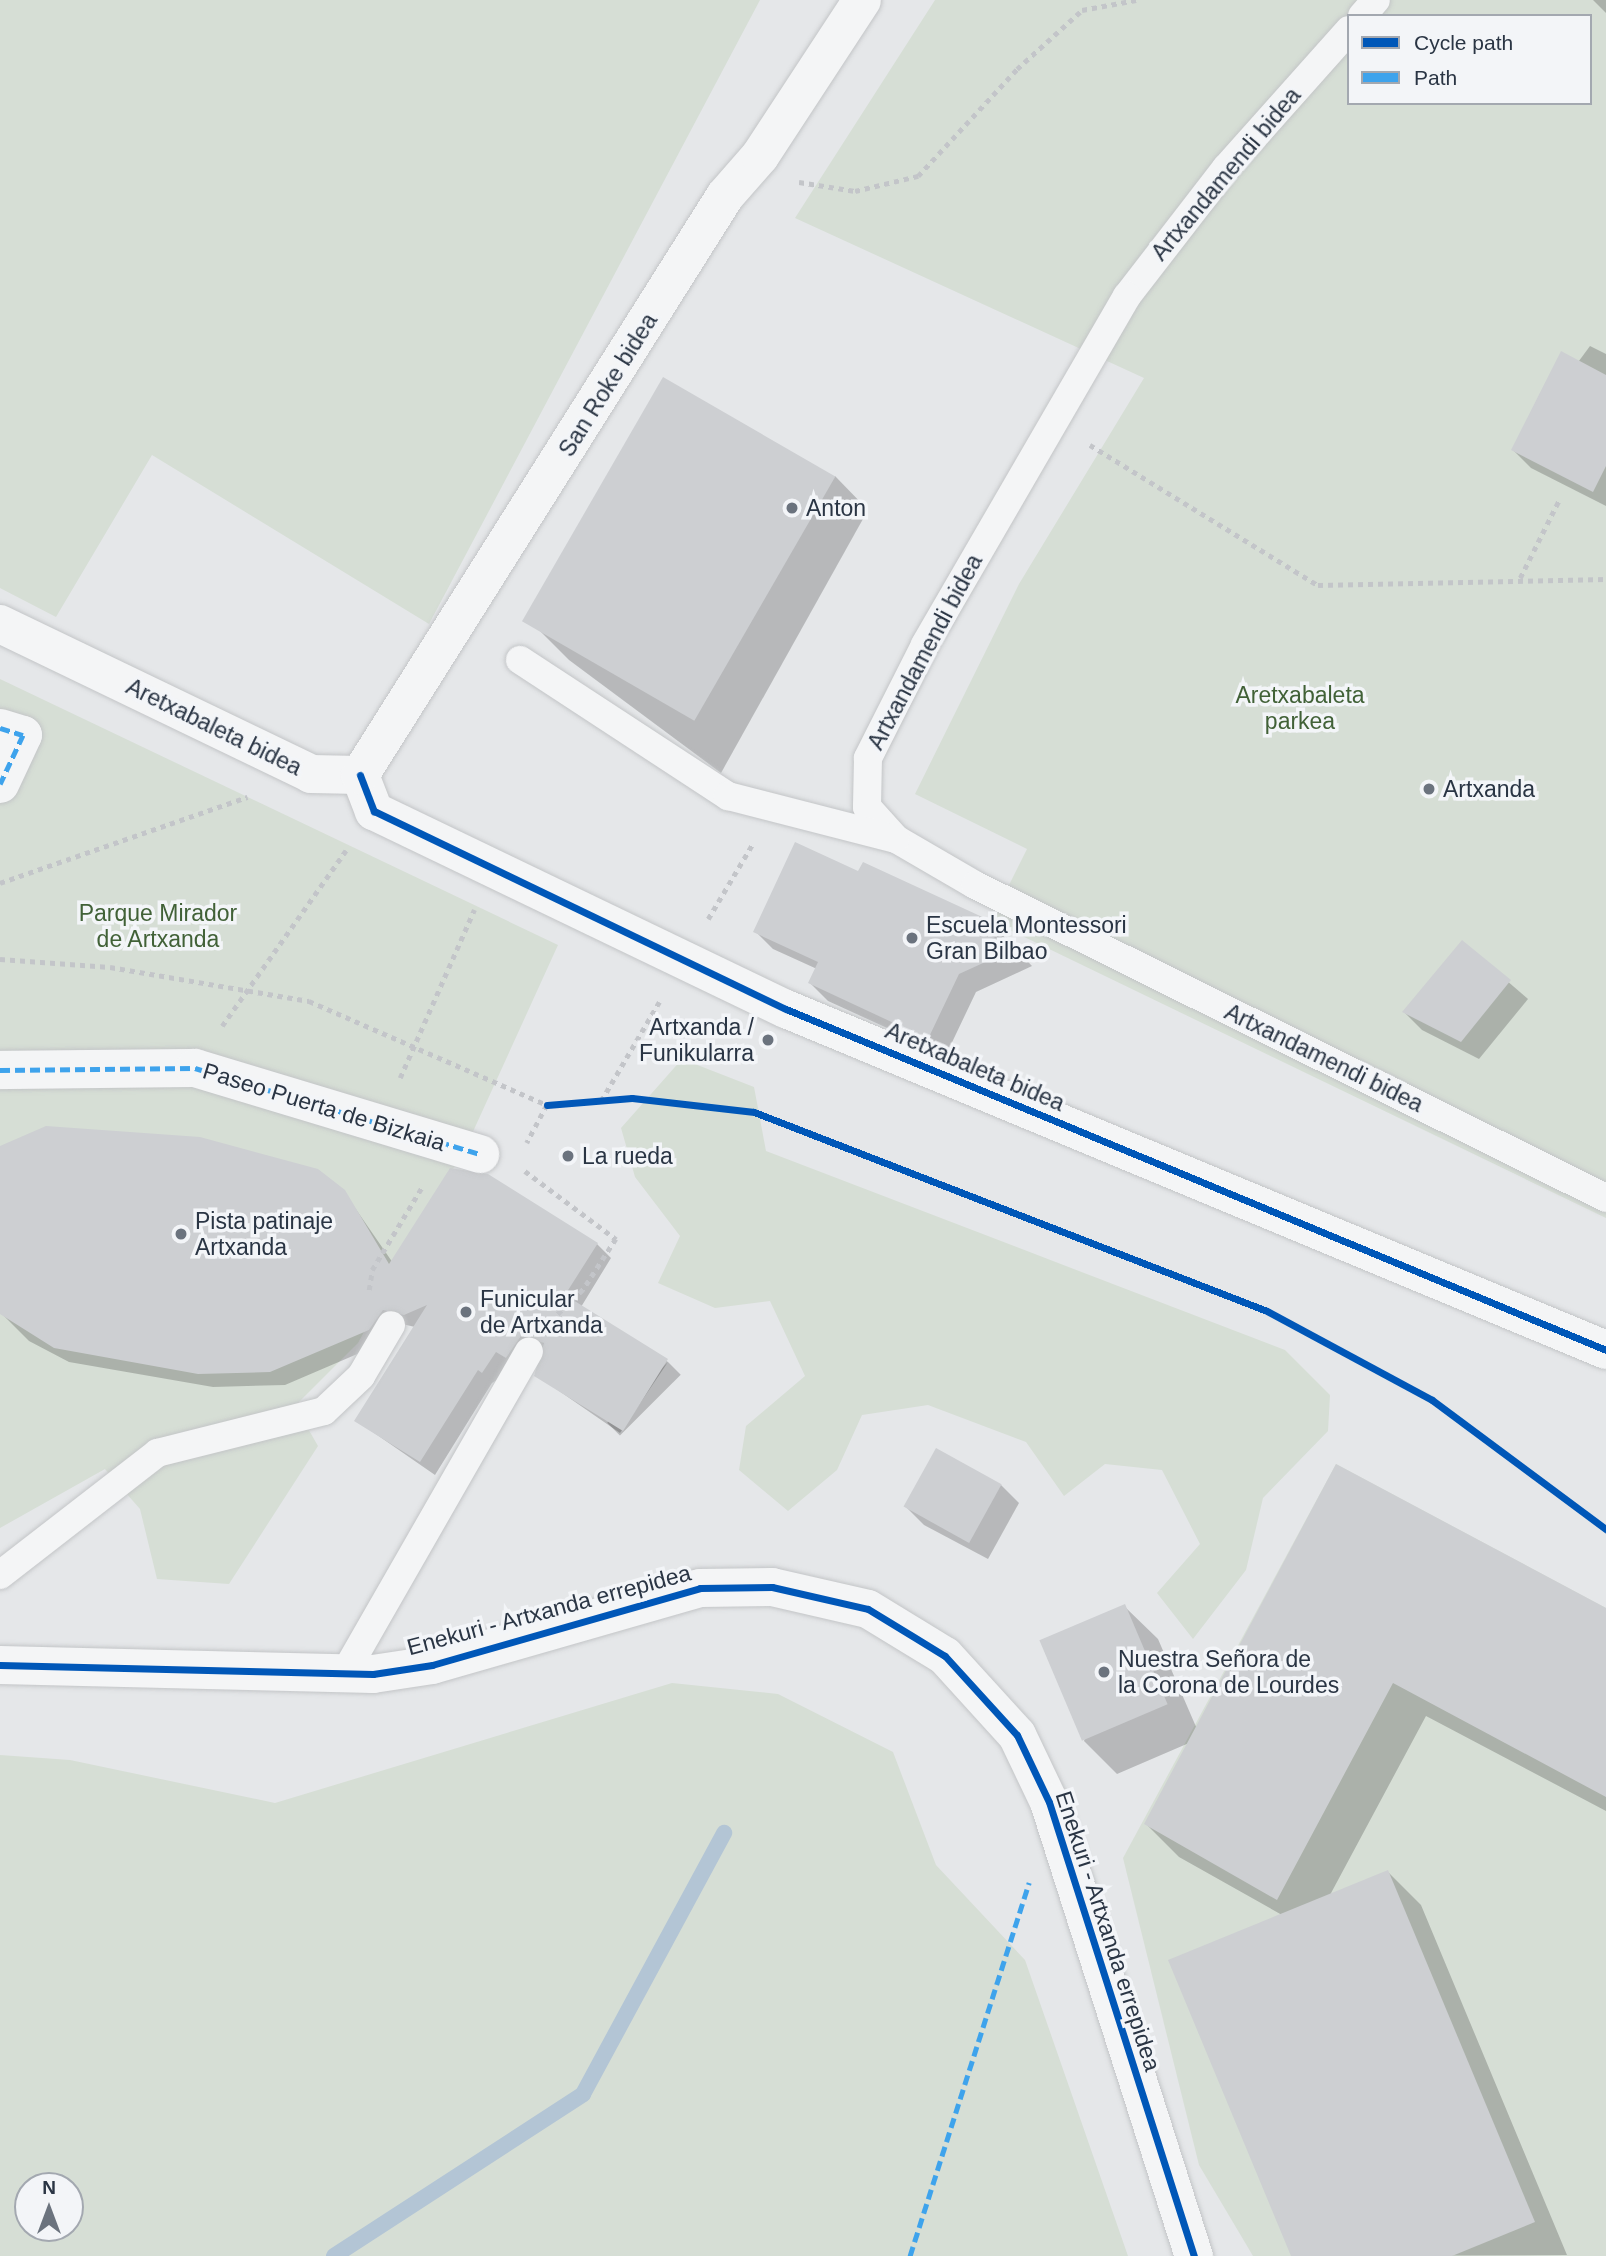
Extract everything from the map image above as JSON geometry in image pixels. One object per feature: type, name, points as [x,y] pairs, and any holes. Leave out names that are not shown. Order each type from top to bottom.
[{"type":"street","name":"San Roke bidea","points":[[360,775],[725,196],[760,156],[862,0]]},
{"type":"street","name":"Aretxabaleta bidea","points":[[0,624],[311,774],[360,775]]},
{"type":"street","points":[[0,653],[66,654]]},
{"type":"street","points":[[0,728],[23,736],[0,784]]},
{"type":"street","points":[[360,775],[374,811]]},
{"type":"street","name":"Aretxabaleta bidea","points":[[374,811],[786,1009],[1606,1350]]},
{"type":"street","name":"Paseo Puerta de Bizkaia","points":[[0,1070],[195,1068],[481,1154]]},
{"type":"street","name":"Enekuri - Artxanda errepidea","points":[[0,1665],[336,1677],[432,1665],[700,1588],[772,1587],[826,1596],[907,1630],[983,1692],[1017,1735],[1049,1801],[1194,2256]]},
{"type":"lane","points":[[1364,14],[1376,0]]},
{"type":"lane","name":"Artxandamendi bidea","points":[[1347,32],[1226,168],[1127,296],[925,645],[868,758],[867,807],[896,839],[975,885],[1606,1198]]},
{"type":"lane","points":[[520,660],[728,796],[896,839]]},
{"type":"lane","points":[[0,1575],[157,1453],[324,1411],[361,1376],[391,1325]]},
{"type":"lane","points":[[336,1677],[530,1351]]},
{"type":"path","points":[[760,156],[792,180],[825,189],[886,187],[918,176],[1017,69],[1082,10],[1136,0]]},
{"type":"path","points":[[1054,423],[1318,585],[1606,579]]},
{"type":"path","points":[[1520,579],[1560,498]]},
{"type":"path","points":[[0,883],[311,774]]},
{"type":"path","points":[[246,990],[374,811]]},
{"type":"path","points":[[717,904],[756,838]]},
{"type":"path","points":[[412,1046],[492,869]]},
{"type":"path","points":[[0,959],[110,967],[309,1001],[547,1105],[561,1104]]},
{"type":"path","points":[[601,1101],[659,1002]]},
{"type":"path","points":[[588,1102],[611,1100]]},
{"type":"path","points":[[391,1325],[368,1300],[372,1270],[481,1154],[616,1238],[583,1290],[571,1297],[530,1351]]},
{"type":"green space","points":[[0,0],[760,0],[429,624],[152,455],[56,617],[0,588]]},
{"type":"green space","name":"Aretxabaleta parkea","points":[[935,0],[1606,0],[1606,1218],[991,921],[1027,849],[915,794],[1019,584],[1144,378],[795,218]]},
{"type":"green space","name":"Parque Mirador de Artxanda","points":[[0,679],[558,945],[471,1136],[358,1343],[295,1406],[318,1446],[229,1584],[157,1579],[140,1509],[105,1469],[0,1528]]},
{"type":"green space","points":[[682,1059],[754,1087],[766,1151],[1285,1350],[1330,1395],[1328,1431],[1263,1498],[1246,1570],[1193,1639],[1157,1593],[1200,1544],[1162,1470],[1105,1464],[1064,1496],[1026,1442],[928,1405],[862,1415],[837,1470],[788,1511],[739,1470],[746,1426],[805,1376],[770,1301],[715,1308],[658,1283],[680,1236],[635,1177],[621,1128]]},
{"type":"green space","points":[[1336,1464],[1606,1608],[1606,2256],[1253,2256],[1199,2165],[1123,1858]]},
{"type":"green space","points":[[672,1683],[778,1694],[893,1752],[936,1865],[1025,1960],[1128,2256],[0,2256],[0,1755],[70,1760],[275,1803]]},
{"type":"building","points":[[1561,351],[1606,375],[1606,466],[1593,492],[1511,450]]},
{"type":"building","points":[[663,377],[835,477],[694,721],[522,621]]},
{"type":"building","name":"Escuela Montessori Gran Bilbao","points":[[795,842],[858,871],[863,862],[991,921],[985,933],[1016,948],[959,974],[928,1039],[808,983],[818,962],[753,932]]},
{"type":"building","points":[[1462,940],[1511,980],[1461,1042],[1402,1012]]},
{"type":"building","name":"Pista patinaje Artxanda","points":[[46,1126],[200,1137],[318,1169],[345,1190],[389,1264],[450,1168],[488,1174],[598,1243],[565,1295],[668,1359],[623,1431],[534,1376],[544,1343],[521,1336],[506,1358],[496,1352],[482,1373],[478,1370],[420,1462],[354,1421],[427,1305],[404,1315],[383,1310],[369,1330],[270,1372],[198,1374],[54,1348],[0,1314],[0,1146]]},
{"type":"building","points":[[936,1448],[1002,1484],[969,1543],[904,1507]]},
{"type":"building","points":[[1336,1464],[1606,1608],[1606,1797],[1393,1683],[1277,1900],[1144,1824]]},
{"type":"building","name":"Nuestra Señora de la Corona de Lourdes","points":[[1125,1604],[1168,1704],[1082,1741],[1039,1640]]},
{"type":"building","points":[[1388,1870],[1535,2222],[1452,2256],[1291,2256],[1168,1960]]},
{"type":"waterway","points":[[334,2256],[583,2094],[724,1833]]},
{"type":"marked path","points":[[0,728],[23,735],[0,784]]},
{"type":"marked path","points":[[0,1070],[195,1068],[480,1154]]},
{"type":"marked path","points":[[910,2256],[1029,1883]]},
{"type":"cycle path","points":[[360,775],[374,811],[786,1009],[1606,1350]]},
{"type":"cycle path","points":[[547,1105],[632,1098],[754,1112],[1267,1311],[1432,1400],[1606,1529]]},
{"type":"cycle path","points":[[0,1665],[373,1674],[432,1665],[700,1588],[772,1587],[868,1609],[945,1656],[1017,1735],[1049,1802],[1194,2256]]},
{"type":"place","name":"Anton","points":[[792,508]]},
{"type":"place","name":"Artxanda","points":[[1429,789]]},
{"type":"place","name":"Escuela Montessori Gran Bilbao","points":[[912,938]]},
{"type":"place","name":"Artxanda / Funikularra","points":[[768,1040]]},
{"type":"place","name":"La rueda","points":[[568,1156]]},
{"type":"place","name":"Pista patinaje Artxanda","points":[[181,1234]]},
{"type":"place","name":"Funicular de Artxanda","points":[[466,1312]]},
{"type":"place","name":"Nuestra Señora de la Corona de Lourdes","points":[[1104,1672]]}]
